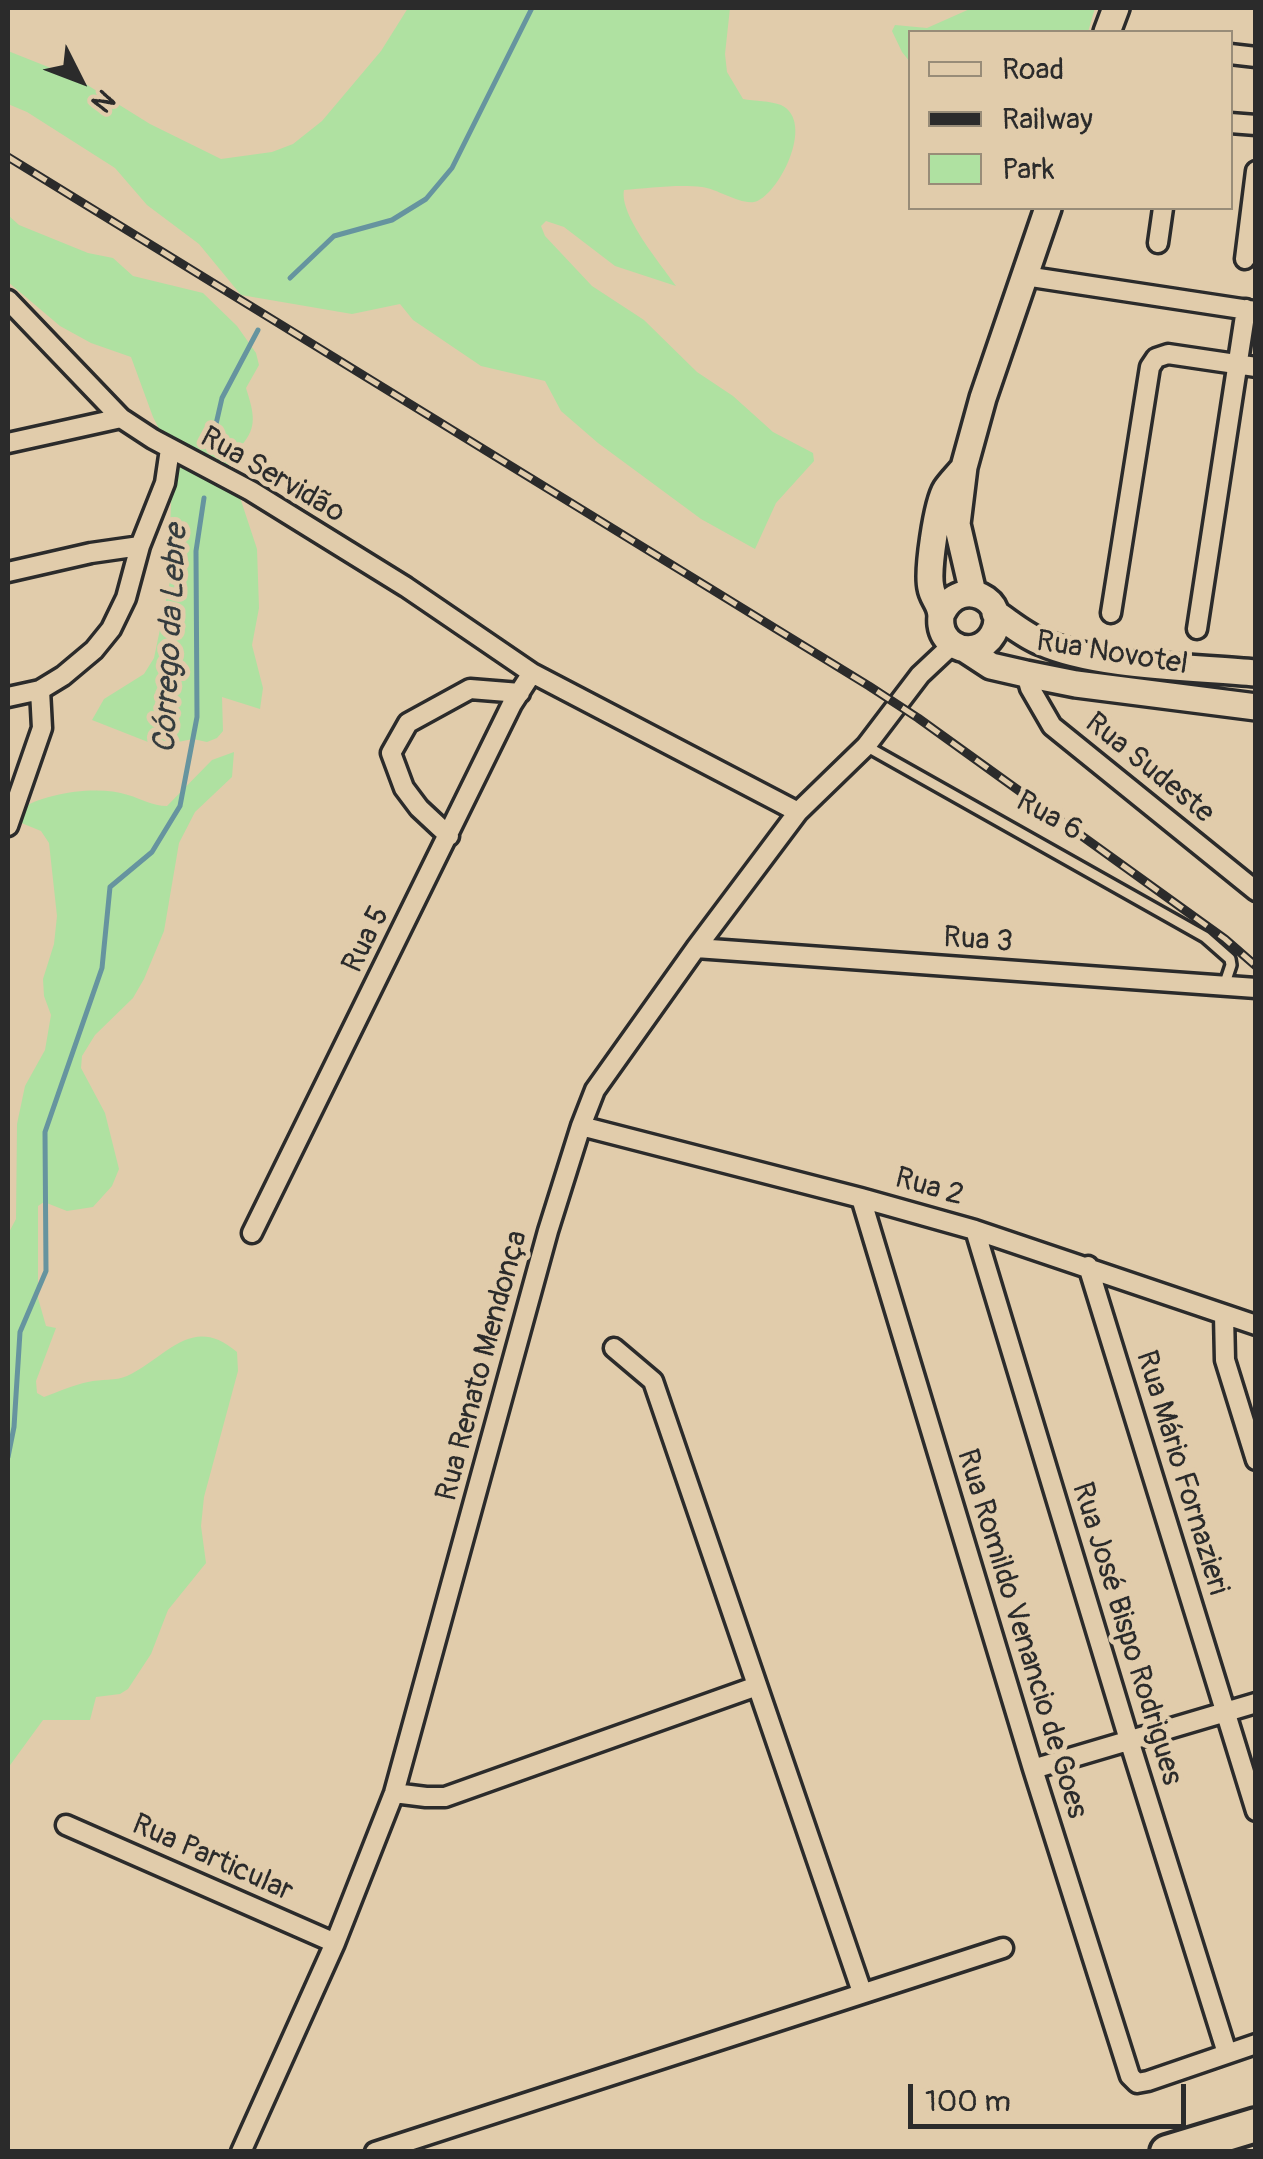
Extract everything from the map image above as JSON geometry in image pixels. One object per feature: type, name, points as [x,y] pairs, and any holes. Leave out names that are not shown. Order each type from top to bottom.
[{"type":"highway","points":[[1167,2152],[1256,2125]]},
{"type":"street","points":[[1245,259],[1256,171]]},
{"type":"street","points":[[973,593],[957,524],[964,467],[983,398],[1047,210]]},
{"type":"street","points":[[1158,243],[1162,210]]},
{"type":"street","points":[[1025,276],[1251,310],[1246,366],[1197,629]]},
{"type":"street","name":"Rua Servidão","points":[[8,300],[16,317],[121,418],[170,449],[251,491],[532,674]]},
{"type":"street","points":[[1111,612],[1150,367],[1156,358],[1168,354],[1246,366]]},
{"type":"street","points":[[8,443],[121,418]]},
{"type":"street","points":[[8,696],[40,690],[63,676],[111,630],[126,598],[140,546],[165,483],[170,449]]},
{"type":"street","points":[[950,634],[950,600],[965,593],[987,600],[996,613],[996,629],[987,642],[973,649],[950,634],[930,587],[934,534],[944,491],[964,467]]},
{"type":"street","points":[[8,572],[140,546]]},
{"type":"street","name":"Rua Novotel","points":[[996,613],[1038,641],[1070,652],[1121,661],[1256,673]]},
{"type":"street","name":"Rua Renato Mendonça","points":[[241,2152],[335,1944],[394,1793],[548,1231],[595,1090],[798,812],[866,746],[950,634]]},
{"type":"street","name":"Rua Novotel","points":[[950,634],[991,666],[1076,684],[1256,707]]},
{"type":"street","points":[[532,674],[798,812]]},
{"type":"street","name":"Rua 5","points":[[252,1233],[532,674]]},
{"type":"street","name":"Rua Sudeste","points":[[1026,674],[1052,726],[1256,891]]},
{"type":"street","points":[[449,836],[418,808],[404,788],[391,753],[408,723],[470,689],[520,693]]},
{"type":"street","points":[[8,826],[42,728],[40,690]]},
{"type":"street","name":"Rua 3","points":[[696,948],[1256,988]]},
{"type":"street","name":"Rua 2","points":[[581,1126],[976,1230],[1256,1324]]},
{"type":"street","name":"Rua Romildo Venancio de Goes","points":[[861,1198],[1130,2076],[1137,2082],[1148,2081],[1227,2053]]},
{"type":"street","name":"Rua José Bispo Rodrigues","points":[[976,1230],[1128,1740],[1227,2053]]},
{"type":"street","name":"Rua Mário Fornazieri","points":[[1088,1266],[1256,1812]]},
{"type":"street","points":[[1224,1315],[1226,1360],[1256,1460]]},
{"type":"street","points":[[614,1348],[653,1381],[862,1992]]},
{"type":"street","points":[[394,1793],[445,1796],[757,1686]]},
{"type":"street","points":[[1033,1769],[1256,1703]]},
{"type":"street","name":"Rua Particular","points":[[66,1825],[335,1944]]},
{"type":"street","points":[[376,2152],[1003,1948]]},
{"type":"street","points":[[1227,2053],[1256,2044]]},
{"type":"lane","name":"Rua 6","points":[[866,746],[1206,936],[1230,959],[1224,986]]},
{"type":"green space","points":[[408,8],[730,8],[727,72],[743,99],[781,105],[791,114],[795,127],[790,158],[773,188],[754,202],[702,187],[624,190],[634,226],[676,286],[615,266],[564,227],[546,221],[541,226],[545,236],[592,286],[644,320],[697,372],[733,396],[773,432],[813,453],[814,461],[776,503],[755,549],[701,519],[598,443],[561,411],[545,381],[481,366],[413,320],[400,304],[352,314],[241,295],[199,244],[147,205],[115,168],[8,104],[8,51],[76,78],[150,124],[221,159],[272,152],[293,144],[322,121],[381,51]]},
{"type":"green space","points":[[972,8],[1095,8],[1089,30],[908,30],[908,60],[892,31],[895,25],[927,28]]},
{"type":"green space","points":[[8,215],[19,225],[88,253],[113,258],[133,276],[203,293],[237,326],[256,353],[259,365],[246,388],[252,426],[230,467],[257,549],[259,608],[252,645],[263,688],[260,709],[222,697],[223,731],[207,742],[148,742],[92,720],[104,699],[144,674],[154,658],[174,562],[170,528],[173,456],[153,417],[131,357],[91,343],[60,326],[8,282]]},
{"type":"green space","points":[[234,752],[232,777],[195,812],[179,843],[164,931],[144,979],[133,998],[95,1035],[82,1056],[81,1068],[105,1113],[119,1169],[112,1186],[93,1207],[67,1211],[44,1202],[38,1206],[38,1298],[46,1326],[56,1328],[36,1381],[37,1393],[44,1397],[82,1383],[123,1378],[193,1337],[221,1341],[237,1352],[238,1371],[204,1497],[201,1526],[206,1563],[168,1610],[151,1654],[128,1689],[96,1697],[90,1720],[43,1720],[8,1768],[8,1234],[16,1219],[17,1124],[25,1086],[45,1050],[51,1015],[43,979],[54,944],[57,916],[49,843],[41,831],[19,822],[18,810],[43,799],[87,791],[116,792],[167,806],[212,760]]},
{"type":"waterway","name":"Córrego da Lebre","points":[[290,278],[334,236],[392,220],[426,199],[452,168],[532,8]]},
{"type":"waterway","name":"Córrego da Lebre","points":[[211,446],[222,398],[258,330]]},
{"type":"waterway","name":"Córrego da Lebre","points":[[8,1457],[14,1427],[20,1332],[46,1271],[45,1132],[102,968],[110,887],[152,852],[180,806],[197,717],[196,551],[204,498]]},
{"type":"railway","points":[[8,157],[869,686],[1225,939],[1256,966]]}]
